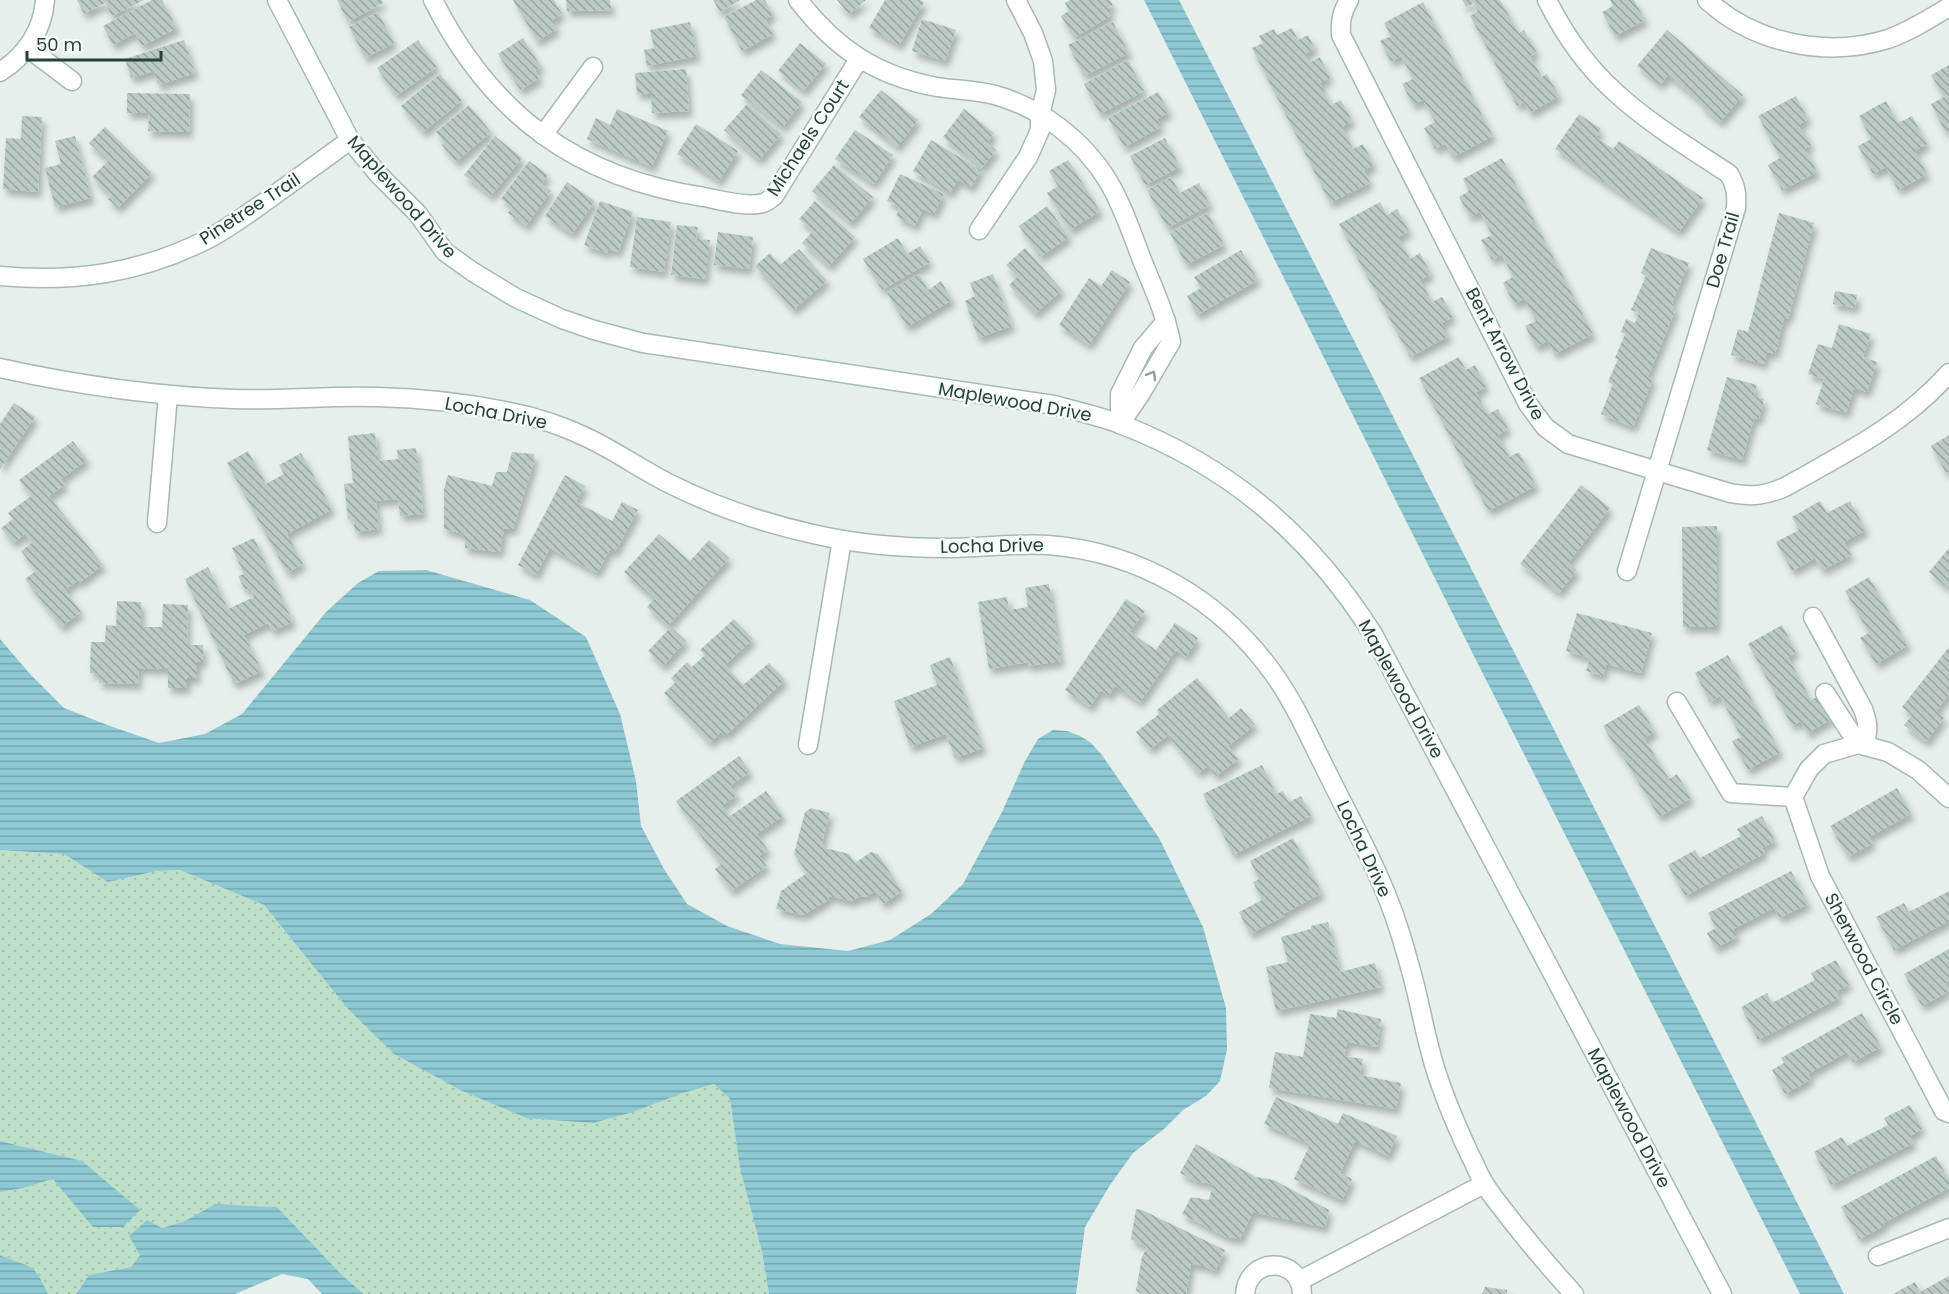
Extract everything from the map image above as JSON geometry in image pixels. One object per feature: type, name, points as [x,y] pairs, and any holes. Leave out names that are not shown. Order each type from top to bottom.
[{"type":"street","points":[[0,72],[28,48],[41,22],[45,0]]},
{"type":"street","name":"Maplewood Drive","points":[[277,0],[350,140],[379,175],[418,214],[446,252],[473,272],[516,298],[562,319],[594,330],[660,346],[1054,405],[1120,424],[1210,467],[1251,496],[1290,529],[1355,606],[1373,634],[1722,1294]]},
{"type":"street","name":"Michaels Court","points":[[433,0],[469,62],[496,94],[543,135],[594,165],[632,181],[673,192],[750,204],[764,203],[774,196],[859,59]]},
{"type":"street","points":[[798,0],[814,21],[859,59],[897,77],[939,87],[995,95],[1021,105],[1040,115],[1071,137],[1091,158],[1107,181],[1120,206],[1166,321],[1171,342],[1120,424]]},
{"type":"street","points":[[979,230],[1028,157],[1040,130],[1040,115],[1046,90],[1043,61],[1033,33],[1016,0]]},
{"type":"street","name":"Bent Arrow Drive","points":[[1349,0],[1342,10],[1341,35],[1536,417],[1568,444],[1731,494],[1751,496],[1773,493],[1873,437],[1920,402],[1949,373]]},
{"type":"street","name":"Doe Trail","points":[[1547,0],[1578,50],[1614,92],[1646,118],[1729,174],[1735,184],[1737,195],[1736,207],[1626,571]]},
{"type":"street","points":[[1707,0],[1738,22],[1763,34],[1803,45],[1832,48],[1886,39],[1923,23],[1949,7]]},
{"type":"street","points":[[28,48],[72,81]]},
{"type":"street","points":[[543,135],[593,67]]},
{"type":"street","name":"Pinetree Trail","points":[[0,276],[32,279],[75,278],[117,272],[158,261],[210,238],[234,223],[350,140]]},
{"type":"street","name":"Locha Drive","points":[[0,368],[103,388],[168,395],[237,399],[372,396],[405,398],[509,412],[549,422],[587,438],[669,483],[714,504],[762,521],[842,540],[897,546],[947,548],[1036,544],[1092,551],[1155,573],[1190,592],[1211,607],[1259,653],[1291,701],[1378,873],[1411,968],[1441,1088],[1484,1184],[1548,1266],[1574,1294]]},
{"type":"street","points":[[157,523],[168,395]]},
{"type":"street","points":[[808,745],[842,540]]},
{"type":"street","points":[[1813,617],[1863,709],[1868,724],[1868,736],[1861,745]]},
{"type":"street","points":[[1824,693],[1861,745]]},
{"type":"street","points":[[1677,702],[1731,793],[1793,797],[1809,769],[1824,754],[1861,745],[1888,752],[1918,770],[1949,798]]},
{"type":"street","name":"Sherwood Circle","points":[[1793,797],[1820,876],[1944,1111],[1949,1113]]},
{"type":"street","points":[[1245,1294],[1245,1287],[1250,1277],[1257,1270],[1266,1266],[1276,1265],[1294,1273],[1301,1288],[1484,1184]]},
{"type":"street","points":[[1878,1256],[1949,1228]]},
{"type":"green space","points":[[0,850],[64,854],[108,882],[157,871],[180,870],[264,905],[348,1009],[394,1054],[460,1090],[526,1118],[680,1094],[714,1084],[730,1099],[740,1168],[762,1252],[769,1294],[364,1294],[344,1277],[277,1207],[215,1204],[185,1221],[162,1228],[147,1221],[140,1255],[131,1267],[89,1275],[76,1294],[48,1294],[34,1270],[0,1255],[0,1192],[53,1179],[82,1161],[0,1141]]},
{"type":"water","points":[[1144,0],[1179,0],[1844,1294],[1800,1294],[1481,670]]},
{"type":"water","points":[[426,570],[530,600],[586,637],[620,714],[636,781],[641,826],[664,869],[687,904],[727,926],[780,944],[848,951],[890,940],[931,914],[963,884],[1038,739],[1053,730],[1067,731],[1091,743],[1102,755],[1159,838],[1203,927],[1226,1008],[1227,1049],[1220,1081],[1206,1096],[1183,1110],[1164,1129],[1133,1153],[1110,1185],[1085,1227],[1076,1294],[769,1294],[762,1252],[740,1168],[730,1099],[714,1084],[633,1112],[593,1123],[526,1118],[460,1090],[394,1054],[348,1009],[264,905],[180,870],[157,871],[108,882],[64,854],[0,850],[0,639],[30,674],[64,708],[159,743],[205,734],[242,714],[326,612],[358,583],[379,571]]},
{"type":"water","points":[[0,1141],[82,1161],[140,1210],[123,1227],[93,1227],[53,1179],[0,1192]]},
{"type":"water","points":[[215,1204],[277,1207],[344,1277],[364,1294],[322,1294],[308,1279],[282,1274],[235,1294],[76,1294],[89,1275],[131,1267],[140,1255],[129,1236],[147,1220],[162,1228],[185,1221]]},
{"type":"water","points":[[0,1255],[25,1264],[34,1270],[48,1294],[0,1294]]},
{"type":"building","points":[[77,0],[144,0],[112,16],[105,3],[84,14]]},
{"type":"building","points":[[152,0],[162,0],[177,28],[142,46],[135,33],[113,45],[103,26]]},
{"type":"building","points":[[337,0],[382,0],[383,3],[348,22]]},
{"type":"building","points":[[513,0],[554,0],[562,14],[552,20],[557,29],[537,41]]},
{"type":"building","points":[[566,0],[610,0],[611,10],[567,11]]},
{"type":"building","points":[[713,0],[740,0],[720,12]]},
{"type":"building","points":[[756,0],[765,0],[773,15],[765,19],[773,34],[742,51],[724,17]]},
{"type":"building","points":[[837,0],[866,0],[849,14]]},
{"type":"building","points":[[885,0],[924,2],[899,45],[869,28]]},
{"type":"building","points":[[1070,0],[1110,0],[1113,5],[1108,8],[1112,15],[1074,38],[1061,16],[1069,11],[1065,3]]},
{"type":"building","points":[[1462,0],[1500,0],[1519,33],[1524,30],[1537,53],[1530,56],[1542,77],[1547,74],[1559,96],[1530,113],[1524,102],[1517,106],[1470,16],[1478,11],[1474,3],[1466,7]]},
{"type":"building","points":[[1610,0],[1634,0],[1645,20],[1615,36],[1602,12],[1613,6]]},
{"type":"building","points":[[1423,2],[1493,136],[1453,157],[1445,144],[1435,149],[1424,128],[1435,122],[1423,100],[1413,105],[1402,84],[1413,79],[1401,56],[1391,62],[1380,41],[1391,36],[1384,23]]},
{"type":"building","points":[[378,12],[394,43],[365,58],[349,27]]},
{"type":"building","points":[[922,19],[956,30],[945,61],[912,51]]},
{"type":"building","points":[[690,22],[697,56],[647,66],[644,50],[654,48],[650,30]]},
{"type":"building","points":[[1113,22],[1129,53],[1084,76],[1068,45]]},
{"type":"building","points":[[1292,28],[1298,40],[1308,35],[1315,49],[1305,54],[1309,63],[1320,57],[1330,78],[1320,83],[1331,105],[1341,100],[1352,121],[1342,127],[1353,149],[1363,144],[1374,165],[1364,170],[1370,183],[1330,203],[1252,48],[1263,43],[1259,36],[1274,29],[1277,35]]},
{"type":"building","points":[[1667,30],[1743,95],[1720,122],[1701,106],[1703,104],[1668,75],[1660,85],[1637,66]]},
{"type":"building","points":[[523,38],[541,67],[535,71],[540,78],[520,90],[498,54]]},
{"type":"building","points":[[184,40],[195,73],[158,85],[154,71],[131,78],[125,59]]},
{"type":"building","points":[[418,40],[437,67],[396,96],[377,68]]},
{"type":"building","points":[[800,43],[826,64],[803,91],[778,71]]},
{"type":"building","points":[[1128,60],[1144,91],[1100,114],[1084,84]]},
{"type":"building","points":[[1949,65],[1949,131],[1946,133],[1931,104],[1944,97],[1931,75]]},
{"type":"building","points":[[686,69],[689,111],[652,113],[651,93],[637,94],[635,73]]},
{"type":"building","points":[[761,70],[802,102],[783,127],[741,95]]},
{"type":"building","points":[[440,74],[462,100],[423,132],[401,106]]},
{"type":"building","points":[[881,90],[918,120],[897,147],[859,117]]},
{"type":"building","points":[[1158,92],[1169,112],[1157,119],[1161,127],[1124,147],[1108,118]]},
{"type":"building","points":[[127,93],[190,94],[189,132],[148,131],[149,113],[127,113]]},
{"type":"building","points":[[1796,96],[1808,119],[1800,124],[1811,145],[1805,148],[1817,172],[1782,190],[1768,165],[1780,158],[1758,116]]},
{"type":"building","points":[[1886,101],[1898,123],[1912,116],[1927,144],[1915,151],[1927,174],[1898,190],[1886,167],[1873,174],[1858,146],[1871,139],[1859,116]]},
{"type":"building","points":[[747,104],[781,134],[759,160],[724,130]]},
{"type":"building","points":[[469,105],[491,132],[456,162],[442,145],[444,142],[436,132]]},
{"type":"building","points":[[617,109],[668,131],[652,167],[587,139],[596,118],[610,125]]},
{"type":"building","points":[[964,109],[994,133],[987,143],[996,150],[982,168],[943,137]]},
{"type":"building","points":[[1579,114],[1601,129],[1596,137],[1613,149],[1619,141],[1703,198],[1679,232],[1555,149]]},
{"type":"building","points":[[22,116],[42,117],[38,192],[3,189],[6,138],[21,139]]},
{"type":"building","points":[[696,124],[738,151],[719,181],[677,154]]},
{"type":"building","points":[[105,127],[152,173],[118,208],[108,199],[111,196],[92,177],[108,161],[89,143]]},
{"type":"building","points":[[855,130],[893,155],[874,184],[835,159]]},
{"type":"building","points":[[75,136],[91,198],[55,207],[45,168],[61,164],[55,141]]},
{"type":"building","points":[[495,136],[522,158],[491,196],[464,175]]},
{"type":"building","points":[[1165,138],[1180,167],[1145,185],[1130,156]]},
{"type":"building","points":[[931,140],[981,170],[971,187],[958,180],[950,193],[913,171]]},
{"type":"building","points":[[1502,158],[1593,334],[1554,354],[1548,341],[1536,347],[1525,326],[1536,321],[1524,299],[1514,304],[1503,283],[1513,277],[1502,255],[1492,260],[1481,240],[1492,235],[1480,212],[1470,217],[1459,197],[1469,191],[1463,179]]},
{"type":"building","points":[[1068,160],[1100,211],[1070,230],[1047,193],[1058,186],[1049,171]]},
{"type":"building","points":[[529,161],[548,175],[541,184],[551,191],[526,226],[508,213],[512,207],[501,199]]},
{"type":"building","points":[[834,165],[873,197],[851,223],[812,191]]},
{"type":"building","points":[[900,174],[944,194],[934,214],[923,209],[915,226],[896,216],[900,207],[887,201]]},
{"type":"building","points":[[1171,177],[1180,193],[1199,183],[1210,205],[1167,228],[1147,190]]},
{"type":"building","points":[[567,182],[595,201],[572,234],[545,216]]},
{"type":"building","points":[[600,201],[633,212],[618,252],[608,249],[607,253],[584,245]]},
{"type":"building","points":[[815,201],[855,237],[829,266],[802,243],[813,231],[799,219]]},
{"type":"building","points":[[1380,202],[1387,215],[1397,209],[1409,231],[1398,237],[1410,259],[1420,253],[1431,274],[1420,280],[1432,302],[1442,297],[1453,317],[1442,323],[1449,336],[1410,357],[1339,224]]},
{"type":"building","points":[[1047,206],[1069,237],[1040,257],[1019,226]]},
{"type":"building","points":[[1208,213],[1224,245],[1186,265],[1170,233]]},
{"type":"building","points":[[1779,213],[1814,223],[1788,319],[1784,318],[1775,354],[1767,352],[1764,364],[1731,355],[1738,329],[1748,332]]},
{"type":"building","points":[[637,217],[671,222],[664,272],[630,267]]},
{"type":"building","points":[[677,225],[698,227],[696,239],[710,240],[705,279],[671,275]]},
{"type":"building","points":[[718,232],[753,237],[749,269],[714,265]]},
{"type":"building","points":[[898,238],[907,254],[920,246],[930,262],[882,290],[863,259]]},
{"type":"building","points":[[1025,248],[1062,290],[1035,314],[1009,285],[1017,277],[1006,265]]},
{"type":"building","points":[[1651,248],[1689,263],[1671,306],[1676,308],[1648,377],[1653,379],[1633,427],[1601,414],[1613,384],[1608,382],[1625,334],[1621,332],[1626,319],[1635,323],[1639,313],[1631,310],[1646,276],[1641,273]]},
{"type":"building","points":[[799,249],[827,281],[793,310],[755,266],[770,253],[780,265]]},
{"type":"building","points":[[1241,250],[1258,280],[1197,315],[1187,296],[1201,288],[1194,277]]},
{"type":"building","points":[[1112,270],[1130,282],[1089,345],[1059,325],[1089,278],[1101,286]]},
{"type":"building","points":[[919,274],[928,290],[941,281],[952,300],[907,327],[887,293]]},
{"type":"building","points":[[993,274],[1012,326],[978,338],[965,301],[975,296],[970,283]]},
{"type":"building","points":[[1835,291],[1857,295],[1855,308],[1833,304]]},
{"type":"building","points":[[1839,324],[1871,334],[1863,357],[1877,362],[1867,392],[1854,388],[1846,413],[1816,404],[1824,379],[1808,374],[1818,344],[1832,348]]},
{"type":"building","points":[[1459,357],[1466,370],[1475,365],[1486,387],[1476,392],[1488,414],[1498,409],[1508,429],[1498,435],[1509,457],[1519,452],[1536,486],[1488,511],[1419,378]]},
{"type":"building","points":[[1727,377],[1757,385],[1754,396],[1764,399],[1759,419],[1754,418],[1742,460],[1707,450]]},
{"type":"building","points":[[14,403],[35,417],[0,469],[0,424]]},
{"type":"building","points":[[375,433],[378,461],[398,459],[397,450],[416,448],[423,514],[400,516],[398,499],[376,501],[379,529],[355,532],[353,518],[348,519],[344,484],[353,483],[348,436]]},
{"type":"building","points":[[1949,435],[1949,472],[1946,473],[1931,446]]},
{"type":"building","points":[[73,441],[87,460],[61,479],[65,485],[49,496],[103,565],[65,590],[81,612],[61,627],[25,579],[36,571],[21,551],[32,543],[25,534],[13,543],[1,528],[13,519],[8,513],[31,496],[19,480]]},
{"type":"building","points":[[248,451],[266,484],[284,474],[279,465],[301,453],[332,509],[287,534],[303,564],[287,573],[227,463]]},
{"type":"building","points":[[512,452],[534,454],[534,462],[513,529],[504,529],[500,552],[465,548],[464,534],[444,529],[444,489],[448,475],[492,486],[496,472],[507,472]]},
{"type":"building","points":[[565,475],[585,486],[576,502],[612,521],[622,502],[638,510],[615,552],[610,549],[597,573],[550,548],[536,575],[518,565]]},
{"type":"building","points":[[1581,485],[1610,508],[1568,563],[1577,570],[1559,593],[1520,564]]},
{"type":"building","points":[[1820,501],[1827,513],[1850,501],[1866,530],[1844,542],[1851,555],[1822,570],[1815,558],[1792,571],[1776,542],[1799,530],[1792,517]]},
{"type":"building","points":[[1717,526],[1717,627],[1683,627],[1682,527]]},
{"type":"building","points":[[659,534],[690,561],[709,540],[729,558],[668,626],[647,607],[654,599],[624,572]]},
{"type":"building","points":[[254,538],[293,622],[272,631],[268,623],[244,635],[262,671],[234,684],[185,579],[208,567],[228,609],[254,597],[250,588],[245,590],[238,576],[244,574],[232,548]]},
{"type":"building","points":[[1949,548],[1949,589],[1929,572]]},
{"type":"building","points":[[1869,577],[1908,645],[1876,664],[1860,638],[1869,633],[1845,591]]},
{"type":"building","points":[[1049,584],[1061,661],[1028,666],[1028,662],[989,669],[978,602],[1007,597],[1009,610],[1028,607],[1025,588]]},
{"type":"building","points":[[1126,599],[1145,611],[1130,632],[1156,650],[1175,623],[1198,638],[1186,657],[1176,650],[1140,702],[1115,686],[1109,696],[1101,690],[1090,707],[1065,690]]},
{"type":"building","points":[[117,601],[141,602],[141,627],[162,627],[163,604],[188,605],[187,645],[203,645],[203,662],[197,662],[197,678],[187,678],[187,688],[168,688],[168,669],[139,668],[138,684],[99,683],[99,673],[90,673],[91,642],[105,642],[106,625],[116,626]]},
{"type":"building","points":[[1577,613],[1652,633],[1641,673],[1606,664],[1603,676],[1586,671],[1590,658],[1566,651]]},
{"type":"building","points":[[734,619],[753,639],[725,665],[743,685],[769,663],[785,680],[725,736],[721,732],[710,743],[664,693],[675,683],[671,678],[687,662],[692,667],[705,655],[700,650]]},
{"type":"building","points":[[1782,625],[1796,652],[1788,657],[1811,700],[1819,696],[1832,719],[1807,733],[1801,721],[1792,726],[1748,644]]},
{"type":"building","points":[[671,627],[686,641],[663,666],[648,651]]},
{"type":"building","points":[[1949,647],[1949,694],[1936,711],[1944,718],[1926,742],[1904,725],[1912,715],[1902,707]]},
{"type":"building","points":[[1728,655],[1780,752],[1748,770],[1732,741],[1741,737],[1720,696],[1710,702],[1695,673]]},
{"type":"building","points":[[950,657],[983,748],[955,758],[946,734],[910,747],[894,701],[937,685],[930,665]]},
{"type":"building","points":[[1197,678],[1229,718],[1241,708],[1255,725],[1228,746],[1239,759],[1216,776],[1208,766],[1198,773],[1168,735],[1150,749],[1136,732],[1159,714],[1157,710]]},
{"type":"building","points":[[1639,705],[1655,732],[1644,738],[1669,779],[1677,774],[1691,798],[1659,817],[1603,726]]},
{"type":"building","points":[[739,756],[750,772],[730,786],[737,795],[722,806],[730,816],[766,791],[783,816],[757,834],[768,850],[759,856],[767,866],[731,891],[715,869],[721,864],[676,801]]},
{"type":"building","points":[[1262,765],[1276,794],[1283,791],[1289,802],[1301,796],[1311,816],[1233,855],[1203,794]]},
{"type":"building","points":[[1897,788],[1911,814],[1869,837],[1873,843],[1848,857],[1830,826]]},
{"type":"building","points":[[811,808],[830,813],[822,843],[825,848],[849,854],[855,863],[871,852],[878,854],[902,891],[883,904],[875,891],[866,897],[861,896],[852,901],[829,896],[828,900],[803,915],[776,909],[781,891],[807,873],[794,854],[805,812]]},
{"type":"building","points":[[1762,816],[1775,841],[1762,848],[1765,853],[1685,896],[1668,865],[1695,850],[1700,858],[1741,836],[1737,829]]},
{"type":"building","points":[[1293,838],[1322,893],[1250,934],[1239,912],[1262,900],[1253,882],[1259,879],[1250,861]]},
{"type":"building","points":[[1791,871],[1808,904],[1780,918],[1774,908],[1733,929],[1737,937],[1715,948],[1707,933],[1716,928],[1708,913]]},
{"type":"building","points":[[1949,891],[1949,921],[1894,950],[1876,917],[1904,903],[1909,912]]},
{"type":"building","points":[[1328,922],[1340,972],[1375,963],[1381,987],[1276,1011],[1266,967],[1288,962],[1281,937]]},
{"type":"building","points":[[1949,949],[1949,980],[1945,983],[1949,991],[1922,1006],[1904,974]]},
{"type":"building","points":[[1836,960],[1849,985],[1836,991],[1839,998],[1758,1040],[1741,1007],[1767,993],[1772,1003],[1815,980],[1811,973]]},
{"type":"building","points":[[1338,1009],[1381,1019],[1377,1047],[1347,1042],[1344,1056],[1363,1059],[1360,1075],[1401,1083],[1396,1109],[1269,1088],[1275,1052],[1303,1057],[1310,1014],[1336,1018]]},
{"type":"building","points":[[1862,1013],[1881,1047],[1853,1062],[1847,1052],[1808,1074],[1811,1079],[1785,1094],[1772,1070],[1784,1063],[1781,1058]]},
{"type":"building","points":[[1276,1097],[1338,1124],[1343,1113],[1397,1136],[1388,1156],[1355,1141],[1340,1173],[1352,1179],[1342,1200],[1294,1179],[1310,1144],[1264,1124]]},
{"type":"building","points":[[1910,1105],[1922,1129],[1910,1136],[1914,1143],[1831,1185],[1814,1152],[1842,1137],[1847,1146],[1888,1125],[1884,1118]]},
{"type":"building","points":[[1196,1144],[1256,1177],[1274,1180],[1329,1210],[1325,1227],[1253,1212],[1240,1239],[1224,1236],[1182,1214],[1191,1197],[1209,1200],[1213,1184],[1195,1181],[1180,1173]]},
{"type":"building","points":[[1936,1156],[1949,1181],[1949,1188],[1883,1223],[1884,1226],[1859,1239],[1841,1207]]},
{"type":"building","points":[[1136,1209],[1225,1250],[1215,1271],[1191,1264],[1186,1294],[1143,1294],[1136,1291],[1142,1257],[1147,1247],[1131,1239]]},
{"type":"building","points":[[1949,1276],[1949,1294],[1893,1294],[1915,1282],[1920,1292]]},
{"type":"building","points":[[1485,1287],[1507,1290],[1507,1294],[1482,1294]]}]
